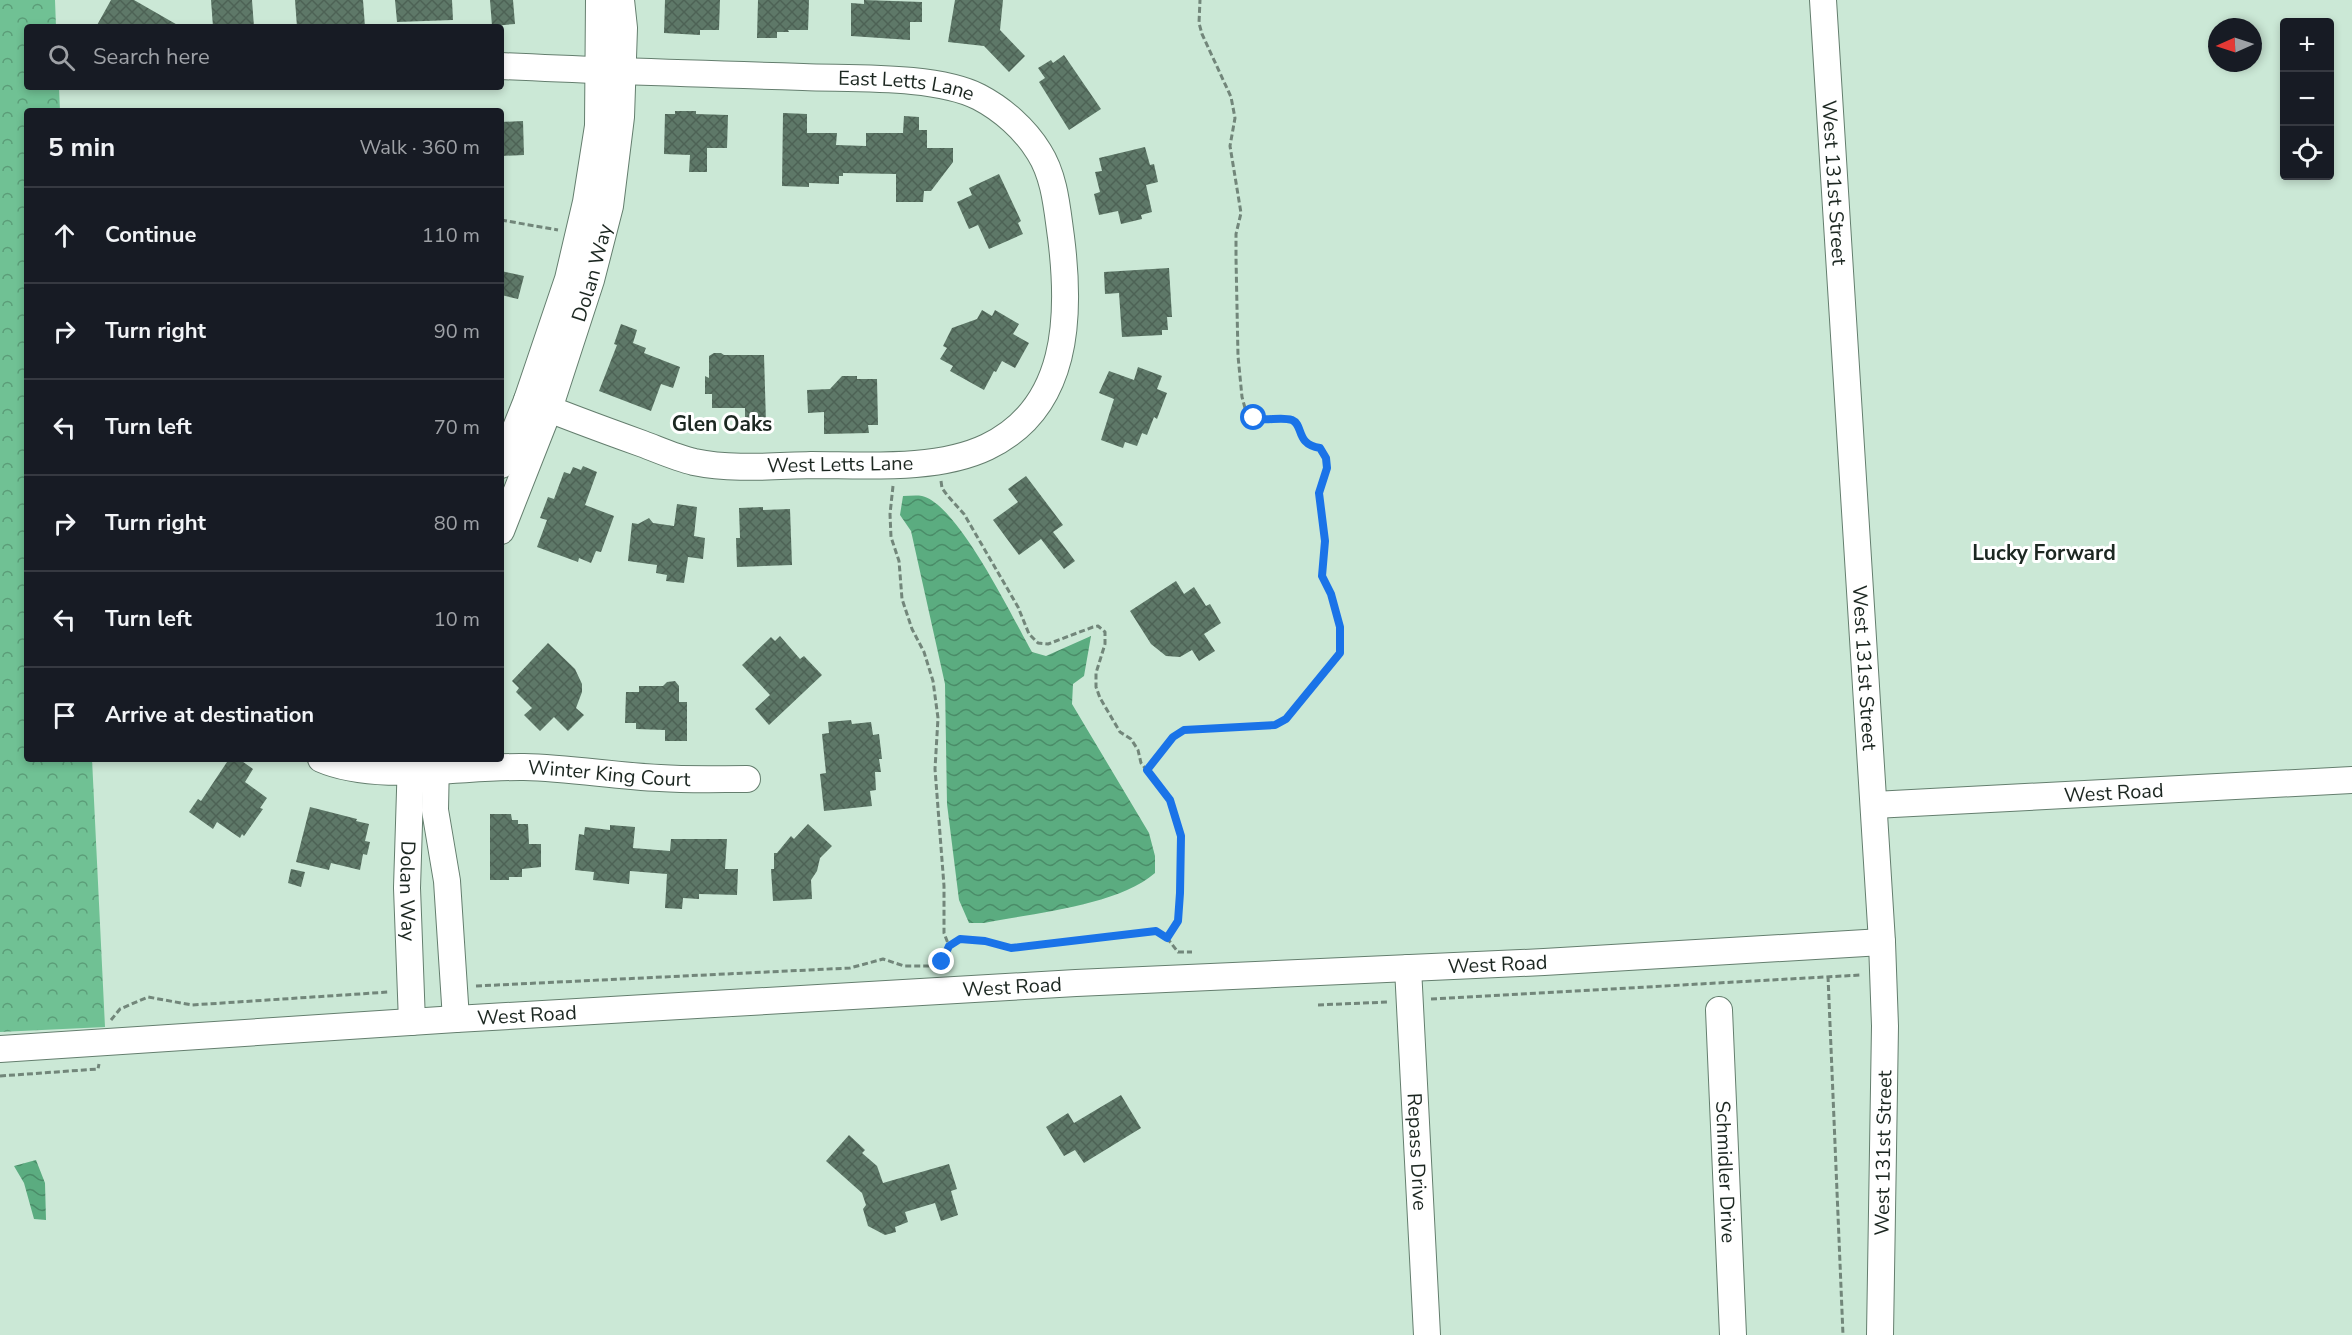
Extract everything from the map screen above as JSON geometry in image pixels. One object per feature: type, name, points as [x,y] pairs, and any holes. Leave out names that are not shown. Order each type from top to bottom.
[{"type":"street","name":"Dolan Way","points":[[599,0],[611,71]]},
{"type":"street","name":"Dolan Way","points":[[504,521],[538,405],[586,202],[598,126],[624,28],[621,0]]},
{"type":"street","name":"West 131st Street","points":[[1823,0],[1882,942],[1885,1026],[1880,1335]]},
{"type":"street","name":"East Letts Lane","points":[[504,66],[877,80],[943,85],[978,97],[1011,118],[1040,153],[1055,191],[1066,302]]},
{"type":"street","name":"West Letts Lane","points":[[538,405],[693,462],[740,466],[905,464],[946,460],[987,447],[1032,415],[1045,395],[1062,346],[1066,302]]},
{"type":"street","name":"Dolan Way","points":[[504,460],[538,405]]},
{"type":"street","name":"Winter King Court","points":[[328,762],[339,767],[376,771],[423,765],[549,768],[660,778],[747,779]]},
{"type":"street","name":"Dolan Way","points":[[423,765],[435,810],[447,881],[456,1019]]},
{"type":"street","name":"Dolan Way","points":[[412,1022],[407,888],[423,765]]},
{"type":"street","name":"West Road","points":[[1874,805],[2352,780]]},
{"type":"street","name":"West Road","points":[[0,1049],[456,1019],[1076,983],[1408,968],[1882,942]]},
{"type":"street","name":"Repass Drive","points":[[1408,968],[1427,1335]]},
{"type":"street","name":"Schmidler Drive","points":[[1719,1010],[1733,1335]]},
{"type":"path","points":[[1147,770],[1173,737],[1184,730],[1275,725],[1286,719],[1340,653],[1341,644],[1340,627],[1331,594],[1322,576],[1325,541],[1319,493],[1327,468],[1324,453],[1301,439],[1297,424],[1292,420],[1261,420],[1250,415],[1242,397],[1238,356],[1236,268],[1236,234],[1240,206],[1230,146],[1234,109],[1199,23],[1200,0]]},
{"type":"path","points":[[504,221],[566,232]]},
{"type":"path","points":[[941,480],[942,488],[964,513],[1018,607],[1029,634],[1034,640],[1042,645],[1048,644],[1098,626],[1105,632],[1105,644],[1096,673],[1096,687],[1120,732],[1131,739],[1141,763],[1170,800],[1181,836],[1178,921],[1167,938]]},
{"type":"path","points":[[894,483],[890,514],[891,537],[899,561],[902,599],[912,629],[924,652],[936,699],[938,718],[935,770],[944,886],[944,933],[949,946]]},
{"type":"path","points":[[477,986],[850,968],[883,959],[904,966],[933,966],[942,962],[949,946],[960,939],[985,941],[1011,948],[1156,931],[1167,938],[1178,952],[1192,952]]},
{"type":"path","points":[[1318,1005],[1865,975]]},
{"type":"path","points":[[1828,976],[1843,1335]]},
{"type":"path","points":[[0,1076],[98,1069],[103,1042],[114,1016],[120,1009],[147,997],[192,1005],[392,992]]},
{"type":"green space","points":[[0,0],[55,0],[56,24],[24,24],[24,90],[59,90],[60,108],[24,108],[24,762],[92,762],[105,1027],[0,1032]]},
{"type":"water","points":[[903,496],[922,496],[936,504],[952,519],[968,540],[1032,652],[1046,656],[1091,636],[1084,676],[1073,684],[1072,704],[1149,833],[1155,856],[1155,873],[1139,884],[1097,901],[1074,907],[984,923],[969,923],[959,900],[947,804],[945,684],[911,531],[900,515]]},
{"type":"water","points":[[36,1160],[45,1183],[46,1220],[34,1219],[24,1183],[14,1166]]},
{"type":"building","points":[[111,0],[134,0],[176,24],[98,24]]},
{"type":"building","points":[[211,0],[252,0],[254,24],[213,24]]},
{"type":"building","points":[[295,0],[363,0],[365,24],[297,24]]},
{"type":"building","points":[[395,0],[452,0],[453,20],[397,22]]},
{"type":"building","points":[[490,0],[513,0],[515,24],[492,24]]},
{"type":"building","points":[[665,0],[720,0],[719,30],[700,30],[700,35],[664,33]]},
{"type":"building","points":[[758,0],[809,0],[808,30],[777,32],[777,38],[757,38]]},
{"type":"building","points":[[864,0],[922,2],[922,22],[910,22],[910,40],[851,36],[851,3],[864,4]]},
{"type":"building","points":[[955,0],[1003,0],[1000,30],[1025,56],[1009,72],[984,46],[948,42]]},
{"type":"building","points":[[1064,55],[1101,109],[1069,130],[1039,82],[1045,78],[1038,68],[1051,60],[1053,63]]},
{"type":"building","points":[[675,111],[728,115],[727,148],[707,148],[707,172],[689,172],[690,155],[664,154],[665,114],[675,114]]},
{"type":"building","points":[[783,113],[807,114],[807,133],[837,133],[836,145],[866,146],[866,133],[903,133],[904,116],[919,117],[919,130],[927,130],[927,148],[953,148],[953,162],[931,191],[924,191],[923,202],[896,202],[896,174],[843,173],[843,176],[839,176],[839,184],[809,183],[809,187],[782,186]]},
{"type":"building","points":[[523,121],[524,155],[504,156],[504,122]]},
{"type":"building","points":[[1145,147],[1150,165],[1154,164],[1158,182],[1146,185],[1152,212],[1141,215],[1142,219],[1121,224],[1118,211],[1099,215],[1094,194],[1100,192],[1095,172],[1102,171],[1099,158]]},
{"type":"building","points":[[999,174],[1021,221],[1018,223],[1023,234],[989,249],[978,225],[969,229],[957,202],[972,195],[969,188]]},
{"type":"building","points":[[1169,268],[1172,317],[1167,317],[1168,330],[1162,330],[1162,335],[1122,337],[1119,293],[1105,294],[1104,272]]},
{"type":"building","points":[[504,272],[524,276],[518,299],[504,296]]},
{"type":"building","points":[[982,310],[992,316],[995,310],[1019,324],[1013,334],[1029,343],[1015,368],[1002,361],[984,390],[950,371],[953,366],[940,359],[947,348],[943,346],[952,328],[977,319]]},
{"type":"building","points":[[621,324],[637,330],[633,343],[646,348],[644,353],[680,367],[673,388],[661,384],[651,411],[599,391],[617,345],[614,344]]},
{"type":"building","points":[[714,353],[764,355],[766,423],[745,424],[745,408],[712,408],[712,394],[705,394],[705,376],[709,378],[709,356]]},
{"type":"building","points":[[1138,367],[1162,376],[1157,389],[1167,393],[1157,419],[1154,417],[1147,435],[1142,433],[1137,446],[1125,442],[1123,448],[1101,440],[1114,399],[1099,393],[1109,371],[1134,380]]},
{"type":"building","points":[[842,376],[877,379],[878,425],[868,425],[869,433],[824,434],[824,412],[808,413],[807,390],[830,389]]},
{"type":"building","points":[[583,466],[597,472],[585,505],[614,516],[601,552],[596,551],[591,563],[579,558],[578,562],[537,547],[547,520],[540,518],[548,497],[554,499],[564,472],[570,474],[573,467],[581,470]]},
{"type":"building","points":[[1026,476],[1063,525],[1053,532],[1075,561],[1064,569],[1041,539],[1019,555],[993,520],[1018,502],[1008,489]]},
{"type":"building","points":[[677,504],[697,507],[694,536],[705,538],[703,559],[688,557],[684,583],[666,581],[667,575],[656,573],[657,565],[628,561],[632,523],[638,524],[649,518],[653,523],[674,526]]},
{"type":"building","points":[[763,507],[763,510],[790,509],[792,565],[737,567],[736,538],[740,538],[739,508]]},
{"type":"building","points":[[1176,581],[1184,594],[1194,587],[1206,606],[1210,604],[1221,623],[1204,634],[1215,651],[1199,661],[1192,650],[1180,657],[1166,656],[1151,644],[1130,611]]},
{"type":"building","points":[[780,636],[800,659],[804,656],[822,675],[769,725],[755,709],[770,695],[742,665],[771,637],[775,641]]},
{"type":"building","points":[[548,643],[575,669],[582,684],[582,692],[576,708],[584,715],[568,731],[554,717],[540,731],[524,715],[532,708],[516,692],[519,688],[512,681]]},
{"type":"building","points":[[675,681],[679,686],[679,702],[687,702],[687,741],[665,741],[665,730],[636,729],[636,723],[625,723],[626,692],[639,692],[639,686],[663,686],[667,682]]},
{"type":"building","points":[[851,720],[852,724],[871,722],[873,735],[879,734],[881,772],[875,772],[876,790],[870,791],[872,806],[824,811],[820,774],[826,773],[822,734],[829,733],[828,722]]},
{"type":"building","points":[[227,762],[243,762],[253,769],[245,782],[267,798],[260,808],[263,809],[244,836],[242,834],[240,838],[217,822],[213,829],[189,812],[198,799],[201,801]]},
{"type":"building","points":[[310,807],[369,824],[365,841],[370,842],[367,855],[363,854],[360,870],[331,863],[329,870],[296,862]]},
{"type":"building","points":[[490,814],[511,814],[512,820],[518,820],[518,824],[528,824],[529,844],[541,844],[541,867],[522,869],[522,877],[490,880]]},
{"type":"building","points":[[808,824],[832,846],[820,858],[817,871],[811,880],[812,899],[773,901],[771,869],[774,869],[774,853],[777,853],[791,836],[794,839]]},
{"type":"building","points":[[610,825],[635,827],[633,848],[670,851],[671,839],[727,839],[725,869],[738,869],[737,895],[699,894],[699,899],[683,898],[682,909],[665,908],[667,874],[630,871],[629,884],[593,880],[594,872],[575,870],[579,834],[584,835],[585,827],[610,830]]},
{"type":"building","points":[[291,869],[305,872],[301,887],[288,883]]},
{"type":"building","points":[[1121,1095],[1141,1128],[1084,1163],[1075,1150],[1064,1156],[1046,1127],[1068,1113],[1074,1123]]},
{"type":"building","points":[[849,1135],[865,1150],[862,1153],[877,1166],[883,1183],[949,1164],[957,1189],[951,1191],[958,1215],[941,1221],[935,1203],[905,1212],[908,1222],[895,1227],[896,1232],[885,1235],[868,1226],[863,1209],[866,1205],[862,1193],[826,1161]]},
{"type":"district","name":"Glen Oaks","points":[[722,424]]},
{"type":"district","name":"Lucky Forward","points":[[2044,553]]},
{"type":"route","points":[[942,962],[949,946],[960,939],[985,941],[1011,948],[1156,931],[1167,938],[1178,921],[1181,836],[1170,800],[1147,770],[1173,737],[1184,730],[1280,723],[1286,719],[1340,653],[1340,627],[1331,594],[1322,576],[1325,541],[1319,493],[1327,468],[1326,458],[1320,448],[1313,447],[1301,439],[1297,424],[1292,420],[1254,418]]}]
